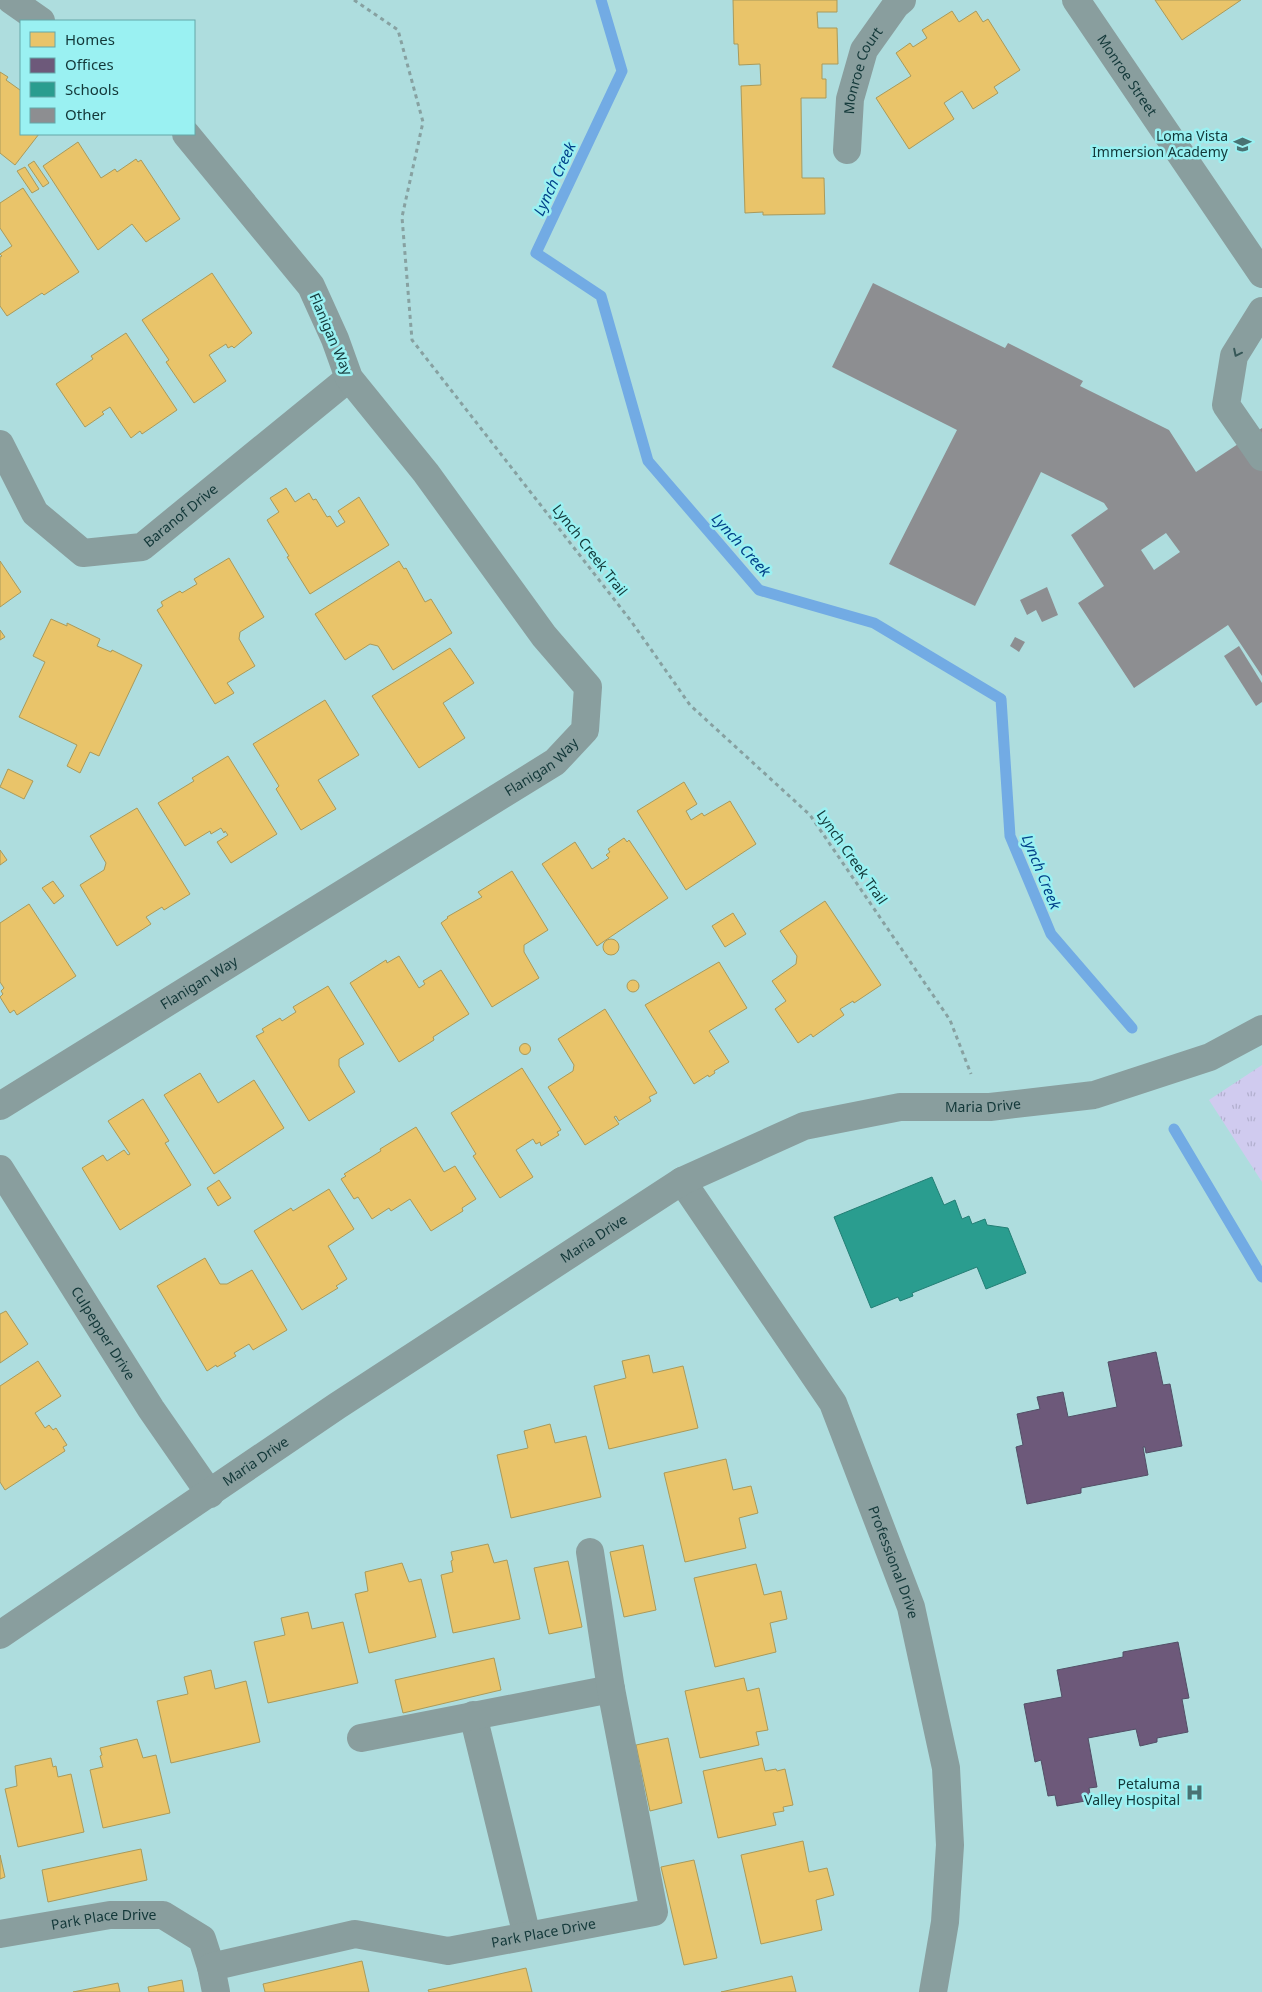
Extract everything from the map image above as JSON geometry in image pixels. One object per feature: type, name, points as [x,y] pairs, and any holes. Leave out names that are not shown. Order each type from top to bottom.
[{"type":"street","points":[[12,0],[40,20]]},
{"type":"street","name":"Monroe Court","points":[[846,150],[850,99],[864,50],[896,5],[902,0]]},
{"type":"street","name":"Monroe Street","points":[[1076,0],[1262,274]]},
{"type":"street","name":"Flanigan Way","points":[[0,1106],[555,762],[585,730],[588,687],[544,636],[426,472],[349,378],[335,339],[311,286],[187,135]]},
{"type":"street","points":[[1262,311],[1234,356],[1226,405],[1262,457]]},
{"type":"street","name":"Baranof Drive","points":[[0,444],[35,513],[83,553],[142,547],[349,378]]},
{"type":"street","name":"Maria Drive","points":[[0,1635],[337,1406],[682,1181],[804,1126],[900,1107],[990,1107],[1094,1094],[1210,1057],[1262,1029]]},
{"type":"street","name":"Culpepper Drive","points":[[0,1169],[151,1410],[210,1494]]},
{"type":"street","name":"Professional Drive","points":[[682,1181],[832,1403],[911,1607],[946,1768],[950,1845],[945,1922],[933,1992]]},
{"type":"street","name":"Park Place Drive","points":[[0,1934],[110,1915],[164,1915],[202,1939],[213,1979],[355,1934],[448,1951],[654,1912],[611,1689],[590,1552]]},
{"type":"street","points":[[361,1738],[611,1689]]},
{"type":"street","points":[[473,1716],[527,1936]]},
{"type":"path","name":"Lynch Creek Trail","points":[[354,0],[398,30],[423,122],[402,217],[412,340],[631,621],[690,705],[810,815],[950,1020],[966,1066]]},
{"type":"green space","points":[[1262,1065],[1262,1182],[1209,1100]]},
{"type":"building: Homes","points":[[733,0],[837,0],[837,12],[817,12],[818,28],[837,28],[838,64],[822,64],[822,79],[826,79],[826,98],[801,98],[802,178],[824,178],[825,214],[763,215],[763,212],[745,213],[741,86],[761,85],[760,64],[739,65],[738,44],[734,44]]},
{"type":"building: Homes","points":[[1155,0],[1241,0],[1182,40]]},
{"type":"building: Homes","points":[[952,11],[959,22],[976,11],[983,22],[988,19],[1020,70],[994,87],[998,93],[973,109],[962,91],[944,103],[954,119],[909,149],[876,98],[911,76],[896,53],[910,43],[913,47],[927,38],[922,30]]},
{"type":"building: Homes","points":[[0,72],[8,77],[6,80],[20,90],[20,135],[38,135],[15,165],[0,153]]},
{"type":"building: Homes","points":[[78,142],[101,178],[115,169],[117,172],[136,159],[138,162],[141,160],[180,219],[146,242],[132,224],[98,250],[43,166]]},
{"type":"building: Homes","points":[[34,161],[49,183],[43,187],[28,165]]},
{"type":"building: Homes","points":[[25,167],[39,189],[32,193],[17,171]]},
{"type":"building: Homes","points":[[23,188],[79,272],[7,316],[0,306],[0,257],[2,256],[0,254],[12,246],[0,228],[0,203]]},
{"type":"building: Homes","points":[[212,273],[252,333],[234,348],[232,346],[228,348],[226,344],[209,355],[226,381],[194,403],[166,362],[169,360],[142,320]]},
{"type":"building: Homes","points":[[126,333],[177,410],[142,434],[140,431],[131,438],[110,407],[102,412],[104,414],[85,427],[56,384],[93,359],[91,356]]},
{"type":"building: Homes","points":[[286,488],[295,502],[309,493],[313,500],[316,499],[327,517],[330,516],[337,527],[345,522],[338,511],[359,497],[389,545],[310,594],[267,520],[279,512],[270,498]]},
{"type":"building: Homes","points":[[229,558],[264,617],[240,632],[239,639],[255,666],[227,683],[234,693],[215,704],[157,610],[163,606],[161,602],[197,584],[194,579]]},
{"type":"building: Homes","points":[[0,561],[21,592],[0,607]]},
{"type":"building: Homes","points":[[399,561],[404,569],[406,568],[425,602],[431,599],[452,633],[393,670],[378,646],[370,644],[345,660],[315,614]]},
{"type":"building: Homes","points":[[51,619],[67,626],[67,623],[100,639],[97,646],[111,652],[112,650],[142,665],[99,756],[90,752],[80,773],[67,766],[77,745],[19,717],[45,662],[33,656]]},
{"type":"building: Homes","points":[[0,630],[5,637],[0,640]]},
{"type":"building: Homes","points":[[450,648],[474,683],[443,703],[465,738],[419,768],[372,696]]},
{"type":"building: Homes","points":[[325,700],[359,755],[318,780],[336,809],[301,830],[276,789],[279,786],[253,744]]},
{"type":"building: Homes","points":[[228,756],[277,834],[231,863],[217,842],[228,835],[225,831],[224,833],[221,828],[211,834],[210,831],[185,846],[158,803],[194,781],[192,778]]},
{"type":"building: Homes","points":[[8,769],[33,781],[24,799],[0,787]]},
{"type":"building: Homes","points":[[684,782],[697,804],[686,811],[691,820],[702,813],[704,816],[730,801],[756,844],[686,890],[637,811]]},
{"type":"building: Homes","points":[[137,808],[190,894],[164,910],[162,907],[146,917],[151,924],[117,946],[80,885],[104,870],[106,863],[90,836]]},
{"type":"building: Homes","points":[[624,838],[627,842],[629,840],[668,898],[597,946],[542,864],[575,842],[592,869],[609,858],[606,855],[610,852],[608,849]]},
{"type":"building: Homes","points":[[0,850],[7,860],[0,865]]},
{"type":"building: Homes","points":[[512,871],[548,930],[524,945],[524,952],[539,978],[492,1007],[441,923],[447,917],[482,897],[478,892]]},
{"type":"building: Homes","points":[[53,881],[64,896],[54,904],[42,888]]},
{"type":"building: Homes","points":[[825,901],[881,985],[854,1003],[853,1001],[840,1009],[844,1015],[813,1037],[811,1034],[798,1043],[775,1009],[786,1001],[772,981],[796,964],[797,956],[780,931]]},
{"type":"building: Homes","points":[[29,904],[76,976],[17,1015],[14,1010],[10,1013],[0,997],[3,994],[1,991],[4,988],[0,982],[0,923]]},
{"type":"building: Homes","points":[[733,913],[746,934],[725,947],[712,926]]},
{"type":"building: Homes","points":[[611,939],[617,941],[619,947],[617,953],[611,955],[605,953],[603,947],[605,941]]},
{"type":"building: Homes","points":[[399,956],[419,988],[425,984],[423,981],[441,970],[469,1014],[433,1037],[434,1040],[399,1062],[350,983],[386,960],[387,963]]},
{"type":"building: Homes","points":[[719,962],[747,1008],[709,1031],[729,1062],[714,1071],[715,1073],[709,1077],[708,1075],[694,1084],[645,1005]]},
{"type":"building: Homes","points":[[631,980],[635,980],[639,986],[635,992],[631,992],[627,988],[627,984]]},
{"type":"building: Homes","points":[[328,986],[364,1044],[339,1059],[339,1066],[355,1092],[309,1121],[256,1036],[264,1032],[262,1029],[280,1018],[282,1021],[296,1012],[293,1007]]},
{"type":"building: Homes","points":[[605,1009],[657,1093],[649,1097],[651,1101],[619,1121],[616,1116],[614,1117],[619,1124],[585,1145],[548,1087],[573,1071],[574,1065],[558,1039]]},
{"type":"building: Homes","points":[[523,1044],[527,1044],[530,1049],[529,1053],[523,1054],[520,1051],[520,1047]]},
{"type":"building: Homes","points":[[522,1068],[561,1130],[557,1132],[559,1135],[541,1146],[540,1142],[536,1144],[533,1139],[516,1150],[533,1177],[500,1198],[473,1156],[476,1154],[451,1113]]},
{"type":"building: Homes","points":[[200,1073],[218,1103],[254,1080],[284,1128],[214,1174],[164,1095]]},
{"type":"building: Homes","points":[[143,1099],[169,1141],[165,1143],[191,1185],[120,1230],[82,1168],[103,1155],[107,1161],[124,1150],[128,1155],[130,1154],[108,1121]]},
{"type":"building: Homes","points":[[416,1127],[444,1172],[455,1166],[476,1199],[462,1208],[463,1211],[431,1231],[410,1199],[391,1211],[389,1208],[372,1219],[358,1197],[354,1199],[341,1179],[346,1176],[344,1174],[381,1151],[380,1149]]},
{"type":"building: Homes","points":[[219,1180],[231,1198],[218,1206],[207,1188]]},
{"type":"building: Homes","points":[[329,1189],[354,1229],[328,1246],[347,1279],[336,1286],[338,1288],[302,1310],[254,1231],[291,1208],[293,1211]]},
{"type":"building: Homes","points":[[205,1258],[220,1284],[227,1284],[252,1270],[287,1330],[253,1350],[249,1344],[234,1353],[236,1356],[207,1371],[157,1286]]},
{"type":"building: Homes","points":[[6,1311],[28,1344],[0,1363],[0,1314]]},
{"type":"building: Homes","points":[[649,1355],[653,1373],[683,1366],[698,1428],[609,1449],[594,1386],[626,1378],[622,1361]]},
{"type":"building: Homes","points":[[38,1361],[61,1396],[35,1413],[45,1428],[49,1425],[53,1430],[56,1428],[67,1445],[63,1447],[65,1451],[5,1490],[0,1482],[0,1386]]},
{"type":"building: Homes","points":[[550,1424],[555,1443],[586,1436],[601,1497],[511,1518],[497,1455],[528,1448],[524,1431]]},
{"type":"building: Homes","points":[[726,1459],[733,1490],[751,1486],[758,1513],[739,1518],[746,1548],[685,1562],[664,1473]]},
{"type":"building: Homes","points":[[488,1544],[494,1563],[507,1560],[520,1619],[453,1633],[441,1575],[453,1572],[451,1552]]},
{"type":"building: Homes","points":[[643,1545],[656,1610],[624,1617],[610,1552]]},
{"type":"building: Homes","points":[[568,1561],[582,1627],[549,1634],[534,1568]]},
{"type":"building: Homes","points":[[402,1563],[409,1582],[421,1579],[436,1637],[369,1653],[355,1594],[368,1591],[365,1572]]},
{"type":"building: Homes","points":[[756,1564],[764,1595],[781,1591],[787,1619],[770,1623],[776,1652],[715,1667],[694,1578]]},
{"type":"building: Homes","points":[[308,1612],[312,1629],[343,1622],[358,1683],[268,1703],[254,1642],[285,1635],[281,1618]]},
{"type":"building: Homes","points":[[494,1658],[501,1690],[403,1713],[395,1680]]},
{"type":"building: Homes","points":[[211,1670],[215,1689],[246,1681],[260,1742],[171,1763],[157,1701],[188,1694],[184,1677]]},
{"type":"building: Homes","points":[[744,1678],[747,1691],[759,1688],[768,1730],[756,1732],[759,1745],[700,1758],[685,1691]]},
{"type":"building: Homes","points":[[668,1738],[682,1803],[650,1811],[636,1745]]},
{"type":"building: Homes","points":[[137,1739],[143,1758],[156,1755],[170,1813],[103,1828],[90,1770],[103,1767],[100,1748]]},
{"type":"building: Homes","points":[[51,1758],[53,1767],[56,1766],[58,1777],[71,1774],[84,1832],[18,1847],[5,1789],[17,1786],[15,1766]]},
{"type":"building: Homes","points":[[762,1758],[765,1771],[785,1769],[793,1805],[783,1807],[784,1811],[773,1813],[776,1825],[718,1838],[703,1771]]},
{"type":"building: Homes","points":[[803,1841],[809,1872],[827,1868],[834,1895],[816,1900],[822,1930],[761,1944],[741,1855]]},
{"type":"building: Homes","points":[[141,1849],[147,1880],[48,1902],[42,1870]]},
{"type":"building: Homes","points":[[0,1855],[5,1877],[0,1879]]},
{"type":"building: Homes","points":[[694,1860],[717,1958],[684,1965],[661,1867]]},
{"type":"building: Homes","points":[[362,1961],[369,1992],[265,1992],[263,1984]]},
{"type":"building: Homes","points":[[526,1968],[532,1992],[429,1992],[428,1990]]},
{"type":"building: Homes","points":[[792,1976],[796,1992],[721,1992]]},
{"type":"building: Homes","points":[[182,1980],[184,1992],[149,1992],[148,1987]]},
{"type":"building: Homes","points":[[118,1983],[120,1992],[73,1992]]},
{"type":"building: Offices","points":[[1156,1352],[1163,1385],[1170,1384],[1182,1446],[1146,1453],[1145,1447],[1143,1447],[1148,1475],[1081,1488],[1081,1493],[1027,1504],[1016,1447],[1023,1445],[1017,1414],[1040,1409],[1037,1397],[1063,1392],[1068,1417],[1117,1407],[1108,1362]]},
{"type":"building: Offices","points":[[1178,1642],[1189,1698],[1182,1699],[1188,1732],[1157,1738],[1157,1742],[1140,1746],[1136,1729],[1088,1738],[1097,1787],[1089,1788],[1091,1800],[1057,1806],[1055,1795],[1048,1796],[1041,1760],[1035,1762],[1024,1704],[1062,1697],[1057,1670],[1123,1657],[1123,1652]]},
{"type":"building: Schools","points":[[932,1177],[944,1205],[955,1200],[962,1219],[969,1216],[972,1224],[985,1219],[987,1225],[1008,1228],[1026,1273],[986,1289],[977,1267],[912,1293],[913,1296],[900,1301],[898,1297],[871,1308],[834,1217]]},
{"type":"building: Other","points":[[873,283],[1005,348],[1008,343],[1083,381],[1080,386],[1169,430],[1196,472],[1262,428],[1262,676],[1228,625],[1134,688],[1078,603],[1104,586],[1071,535],[1108,509],[1104,503],[1041,472],[975,606],[889,564],[957,430],[832,367]],"holes":[[[1166,533],[1180,552],[1154,570],[1141,550]]]},
{"type":"building: Other","points":[[1047,587],[1058,615],[1042,622],[1036,610],[1027,615],[1020,600]]},
{"type":"building: Other","points":[[1015,637],[1025,642],[1019,652],[1010,646]]},
{"type":"building: Other","points":[[1239,646],[1262,683],[1262,702],[1256,706],[1224,656]]},
{"type":"waterway","name":"Lynch Creek","points":[[601,0],[622,71],[536,253],[601,296],[648,461],[759,590],[874,623],[1001,699],[1010,836],[1051,934],[1132,1028]]},
{"type":"waterway","name":"Lynch Creek","points":[[1174,1129],[1262,1277]]},
{"type":"place","name":"Loma Vista Immersion Academy","points":[[1242,144]]},
{"type":"place","name":"Petaluma Valley Hospital","points":[[1194,1792]]}]
